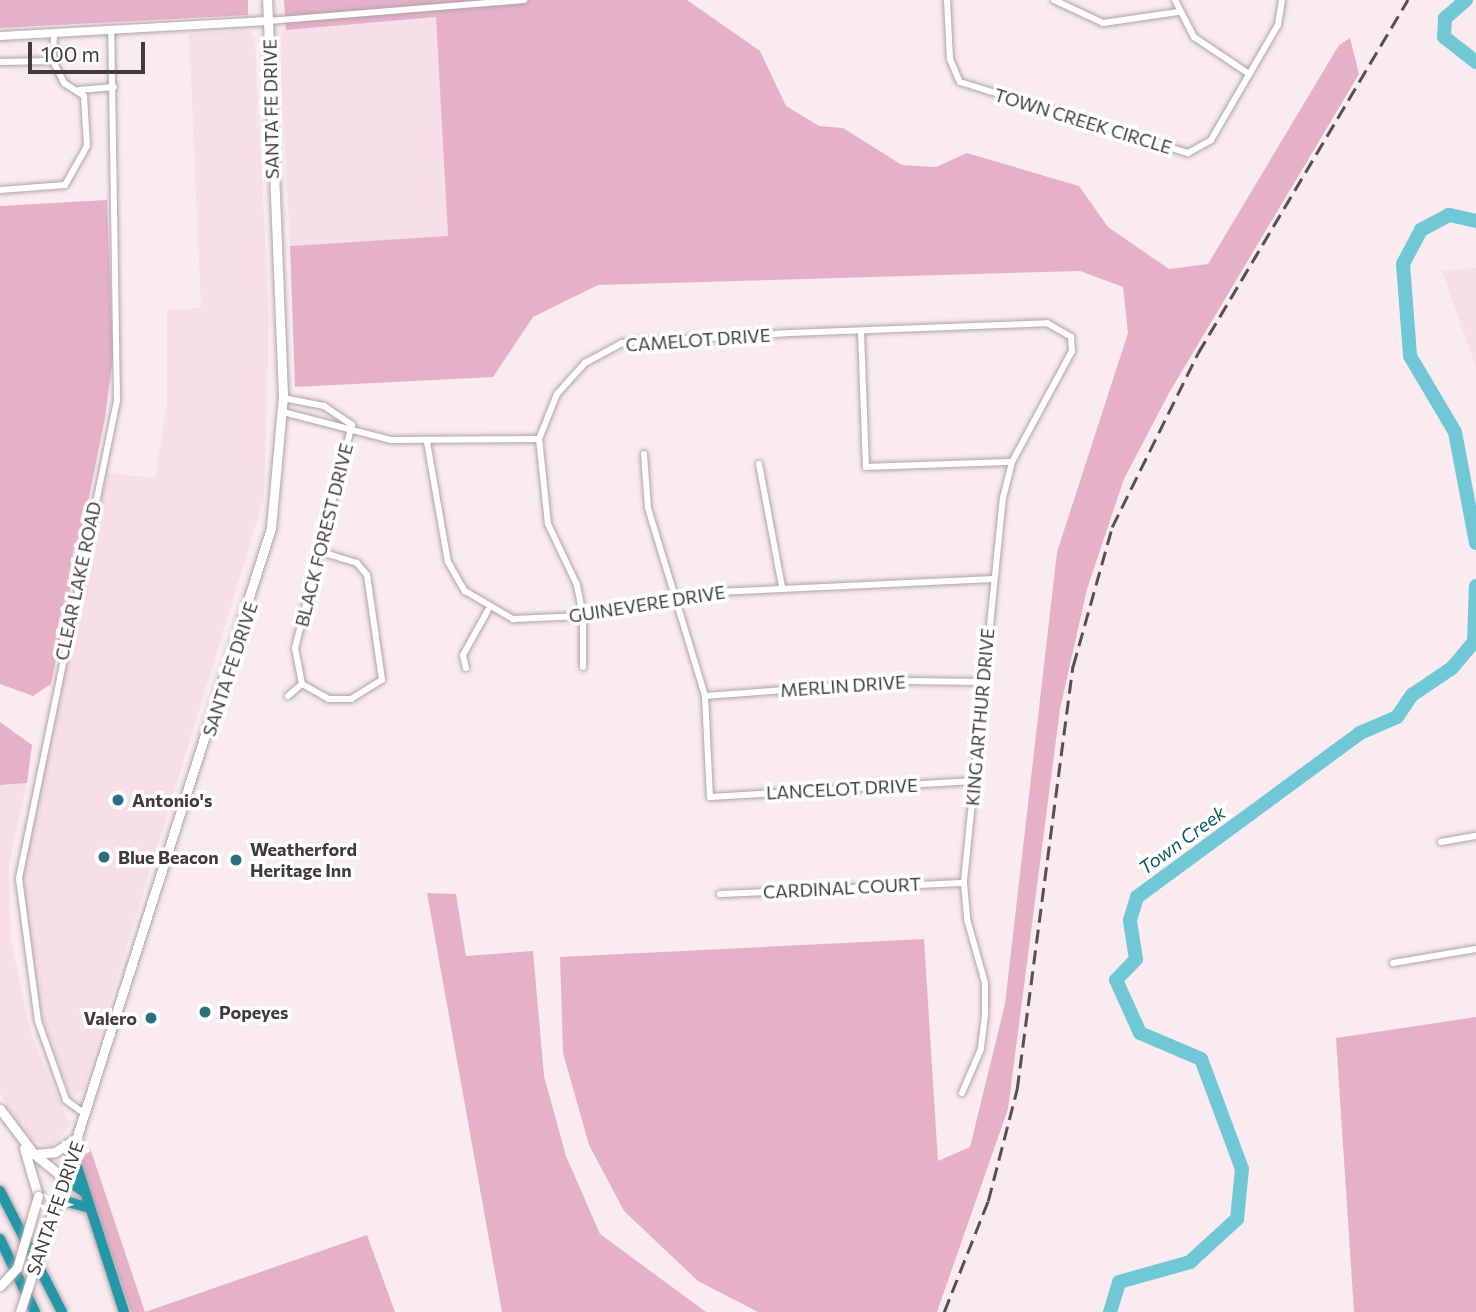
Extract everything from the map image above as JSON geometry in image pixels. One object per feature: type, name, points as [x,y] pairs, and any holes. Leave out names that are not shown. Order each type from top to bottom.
[{"type":"highway","points":[[73,1154],[124,1312]]},
{"type":"highway","points":[[64,1178],[84,1192]]},
{"type":"highway","points":[[0,1191],[62,1312]]},
{"type":"highway","points":[[57,1199],[90,1208]]},
{"type":"highway","points":[[0,1239],[35,1312]]},
{"type":"main road","name":"SANTA FE DRIVE","points":[[20,1312],[256,589],[271,528],[284,398],[267,0]]},
{"type":"main road","points":[[0,1109],[33,1166],[38,1196],[17,1268],[0,1286]]},
{"type":"main road","points":[[34,1154],[55,1152],[79,1136]]},
{"type":"main road","points":[[18,1137],[64,1178]]},
{"type":"street","points":[[0,36],[268,21],[524,0]]},
{"type":"street","name":"TOWN CREEK CIRCLE","points":[[947,0],[950,59],[960,82],[1182,152],[1207,145],[1282,18],[1282,0]]},
{"type":"street","points":[[1054,0],[1103,23],[1178,12]]},
{"type":"street","points":[[1175,0],[1178,12],[1202,43],[1249,74]]},
{"type":"street","name":"CLEAR LAKE ROAD","points":[[86,1115],[66,1100],[38,1021],[19,878],[117,399],[111,29]]},
{"type":"street","points":[[54,33],[52,61],[64,83],[79,90],[114,87]]},
{"type":"street","points":[[0,62],[52,61]]},
{"type":"street","points":[[0,190],[69,183],[87,146],[79,90]]},
{"type":"street","name":"CAMELOT DRIVE","points":[[583,667],[583,616],[577,585],[548,524],[539,439],[557,394],[586,363],[622,343],[1047,323],[1071,337],[1072,351]]},
{"type":"street","points":[[861,332],[866,467],[1012,462]]},
{"type":"street","name":"KING ARTHUR DRIVE","points":[[962,1093],[981,1049],[985,993],[964,883],[975,781],[981,682],[993,579],[1012,462],[1072,351]]},
{"type":"street","points":[[284,398],[324,406],[352,425]]},
{"type":"street","points":[[283,412],[352,425],[391,440],[428,442],[539,439]]},
{"type":"street","name":"BLACK FOREST DRIVE","points":[[302,684],[295,648],[323,552],[337,466],[352,425]]},
{"type":"street","points":[[428,442],[448,562],[465,591],[488,610],[463,655],[466,668]]},
{"type":"street","points":[[644,454],[648,508],[679,599],[705,696]]},
{"type":"street","points":[[759,464],[782,587]]},
{"type":"street","points":[[288,696],[302,684],[329,699],[351,699],[382,680],[367,575],[357,563],[323,552]]},
{"type":"street","name":"GUINEVERE DRIVE","points":[[488,610],[538,621],[679,599],[782,587],[993,579]]},
{"type":"street","name":"MERLIN DRIVE","points":[[705,696],[905,681],[981,682]]},
{"type":"street","name":"LANCELOT DRIVE","points":[[705,696],[710,797],[975,781]]},
{"type":"street","points":[[1441,842],[1476,836]]},
{"type":"street","name":"CARDINAL COURT","points":[[720,894],[964,883]]},
{"type":"street","points":[[1393,963],[1476,949]]},
{"type":"shaded area","points":[[0,0],[248,0],[248,15],[0,28]]},
{"type":"shaded area","points":[[284,0],[687,0],[760,51],[786,106],[819,126],[843,128],[902,165],[936,167],[967,153],[1079,186],[1108,227],[1169,269],[1208,264],[1339,45],[1350,38],[1359,74],[1169,393],[1124,479],[1087,589],[1060,709],[1008,1109],[937,1312],[758,1312],[698,1281],[624,1211],[589,1145],[563,1053],[560,957],[924,939],[938,1161],[970,1147],[1005,1004],[1057,552],[1128,333],[1123,287],[1080,271],[598,285],[533,317],[493,377],[295,387],[290,246],[448,236],[436,17],[286,30]]},
{"type":"shaded area","points":[[436,17],[448,237],[290,246],[279,37],[286,30]]},
{"type":"shaded area","points":[[248,30],[255,37],[269,317],[264,498],[83,1090],[71,1097],[35,994],[22,891],[29,825],[107,473],[155,478],[167,405],[167,310],[201,308],[189,34]]},
{"type":"shaded area","points":[[107,200],[113,356],[105,418],[51,684],[33,696],[0,684],[0,206]]},
{"type":"shaded area","points":[[1476,268],[1476,368],[1442,271]]},
{"type":"shaded area","points":[[0,722],[32,745],[27,783],[0,785]]},
{"type":"shaded area","points":[[27,783],[9,864],[10,936],[31,1034],[70,1125],[52,1147],[35,1142],[20,1127],[0,1093],[0,785]]},
{"type":"shaded area","points":[[427,893],[456,894],[466,956],[533,951],[544,1076],[566,1156],[600,1234],[706,1312],[502,1312]]},
{"type":"shaded area","points":[[1476,1017],[1476,1312],[1354,1312],[1336,1038]]},
{"type":"shaded area","points":[[90,1148],[145,1312],[131,1312],[85,1174],[82,1160]]},
{"type":"shaded area","points":[[367,1235],[395,1312],[145,1312]]},
{"type":"waterway","name":"Town Creek","points":[[1466,0],[1445,18],[1444,37],[1476,62]]},
{"type":"waterway","name":"Town Creek","points":[[1476,221],[1449,215],[1421,230],[1403,264],[1410,356],[1455,432],[1476,543]]},
{"type":"waterway","name":"Town Creek","points":[[1110,1312],[1119,1282],[1190,1262],[1237,1219],[1242,1169],[1201,1059],[1140,1033],[1116,980],[1136,959],[1130,920],[1137,897],[1360,733],[1397,717],[1412,695],[1452,668],[1474,642],[1476,586]]},
{"type":"railway","points":[[944,1312],[988,1201],[1017,1089],[1073,666],[1112,527],[1198,353],[1408,0]]},
{"type":"place","name":"Antonio's","points":[[118,800]]},
{"type":"place","name":"Blue Beacon","points":[[104,857]]},
{"type":"place","name":"Weatherford Heritage Inn","points":[[236,860]]},
{"type":"place","name":"Popeyes","points":[[205,1012]]},
{"type":"place","name":"Valero","points":[[151,1018]]}]
